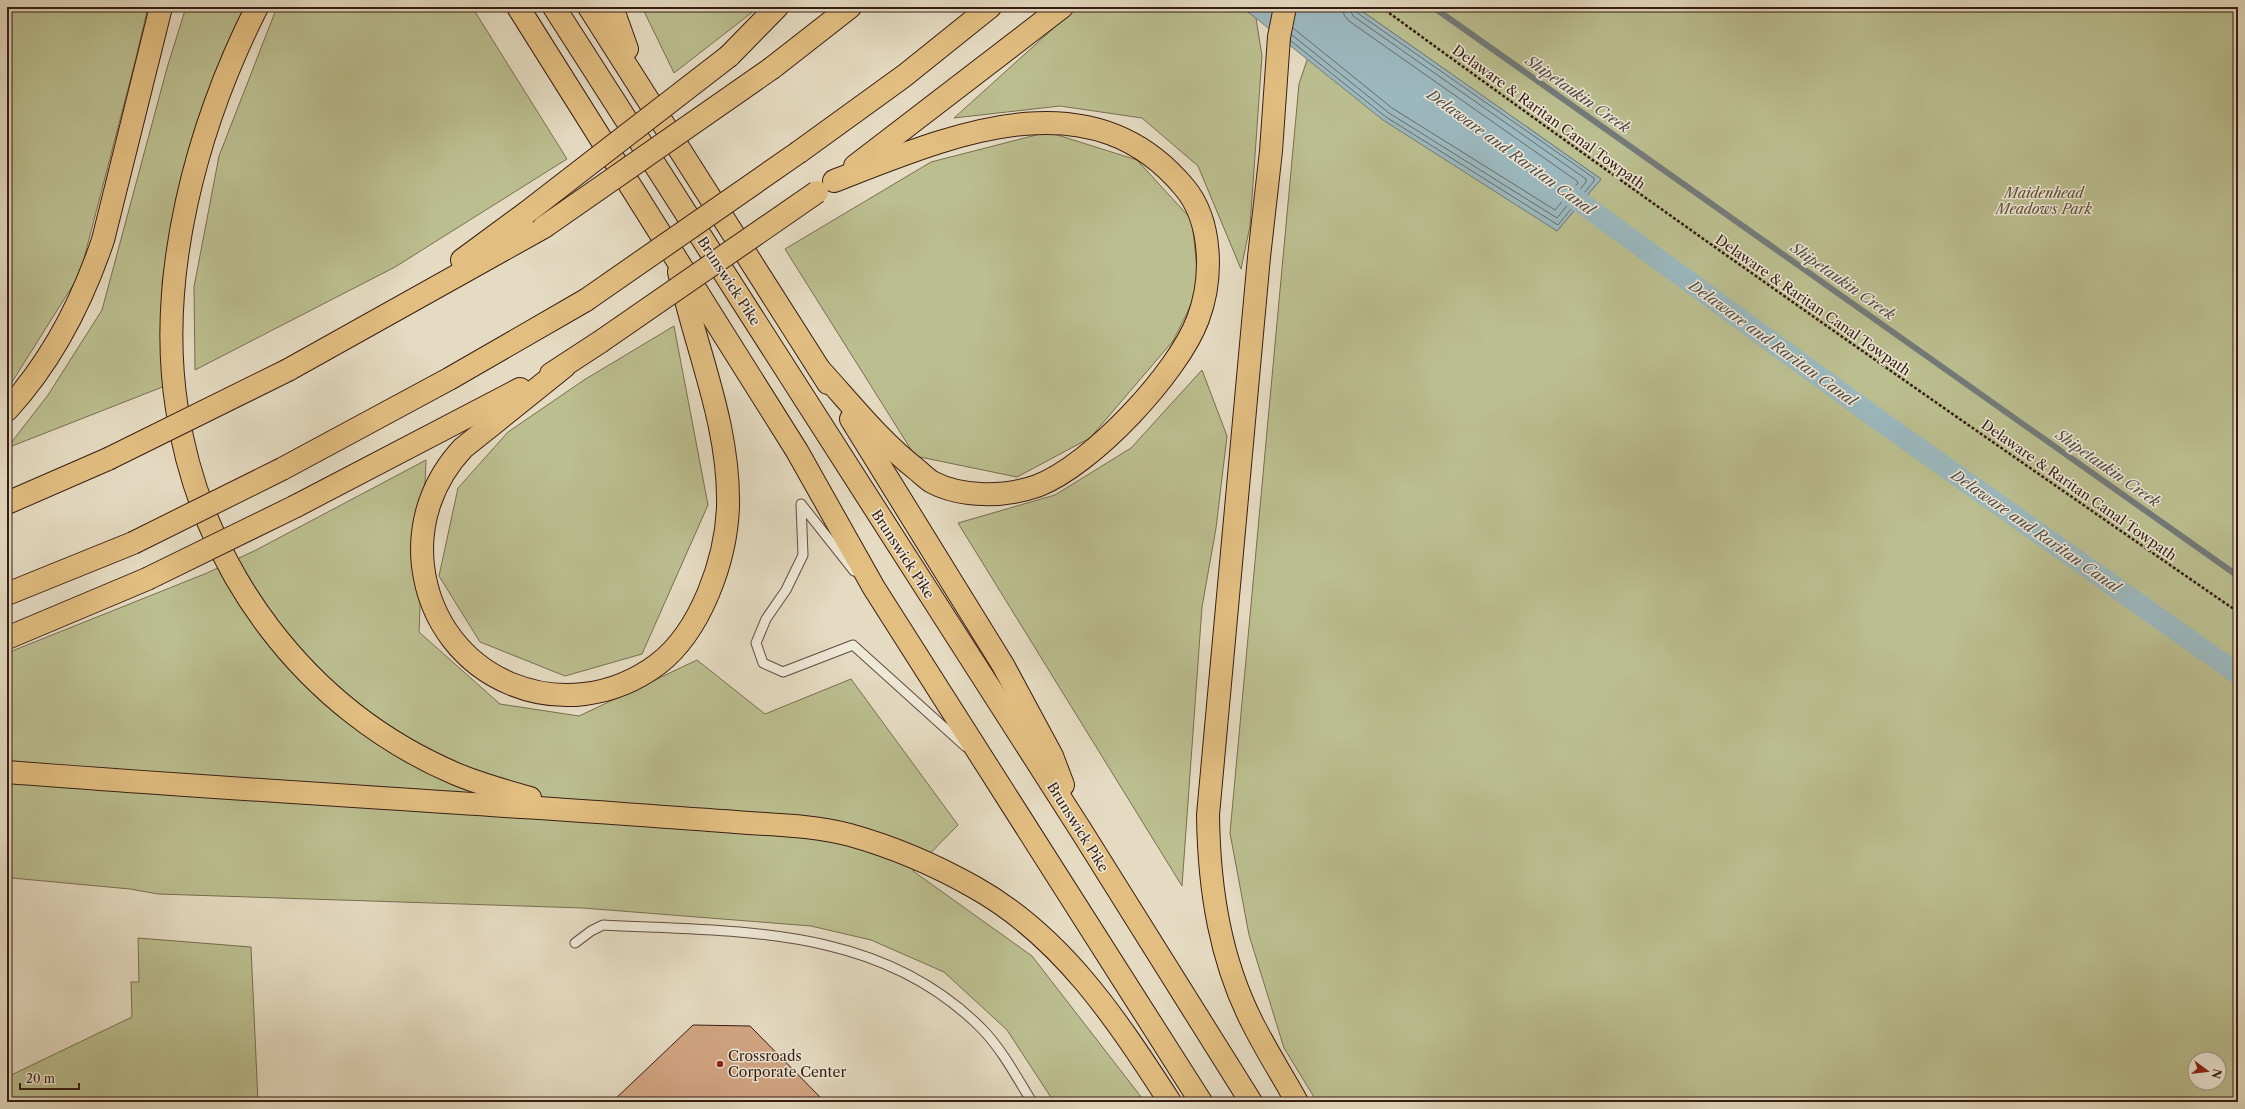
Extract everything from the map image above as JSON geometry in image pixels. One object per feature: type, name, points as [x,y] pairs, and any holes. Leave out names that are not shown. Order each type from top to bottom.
[{"type":"highway","points":[[7,410],[46,361],[70,320],[90,277],[103,240],[161,7]]},
{"type":"highway","points":[[257,7],[222,86],[200,149],[186,204],[176,268],[173,306],[173,360],[177,409],[188,464],[211,531],[238,585],[266,626],[295,661],[322,687],[366,724],[406,750],[456,774],[496,789],[589,811]]},
{"type":"highway","points":[[518,7],[675,255],[796,451],[874,588],[898,627],[1201,1102]]},
{"type":"highway","name":"Brunswick Pike","points":[[554,7],[1082,832],[1251,1102]]},
{"type":"highway","points":[[590,7],[820,370],[1003,666],[1052,756],[1082,832]]},
{"type":"highway","points":[[612,7],[640,84]]},
{"type":"highway","points":[[385,317],[526,213],[729,56],[777,7]]},
{"type":"highway","points":[[7,503],[108,459],[288,370],[544,227],[772,68],[850,7]]},
{"type":"highway","points":[[7,594],[133,542],[282,469],[448,379],[586,300],[799,152],[904,76],[990,7]]},
{"type":"highway","points":[[675,255],[688,312],[710,380],[723,438],[727,466],[728,508],[723,544],[714,577],[699,613],[681,640],[658,663],[636,677],[609,689],[582,694],[558,695],[534,692],[508,684],[484,670],[465,655],[447,632],[433,607],[425,582],[421,551],[423,526],[428,503],[440,478],[455,457],[463,448],[564,367],[600,342],[826,187],[1062,7]]},
{"type":"highway","points":[[1285,7],[1279,38],[1273,120],[1208,815],[1209,861],[1214,906],[1224,950],[1236,986],[1254,1027],[1297,1102]]},
{"type":"highway","points":[[820,370],[896,454],[932,482],[958,491],[978,493],[1011,492],[1037,486],[1061,474],[1084,457],[1124,421],[1159,382],[1187,343],[1198,319],[1206,290],[1208,263],[1205,237],[1198,211],[1189,192],[1170,170],[1151,154],[1126,139],[1100,128],[1069,123],[1033,123],[988,129],[910,153],[826,187]]},
{"type":"highway","points":[[7,638],[146,579],[296,506],[564,367]]},
{"type":"highway","points":[[7,772],[589,811],[808,828],[849,835],[932,865],[976,888],[1017,915],[1050,943],[1089,985],[1121,1026],[1170,1102]]},
{"type":"lane","points":[[898,627],[801,504],[803,555],[786,590],[766,620],[756,643],[763,663],[783,672],[853,645],[989,769]]},
{"type":"lane","points":[[575,943],[591,931],[603,925],[769,934],[838,947],[870,957],[902,971],[935,990],[961,1009],[984,1031],[1032,1102]]},
{"type":"path","name":"Delaware & Raritan Canal Towpath","points":[[1381,7],[1541,124],[1858,350],[2238,612]]},
{"type":"green space","points":[[7,7],[148,7],[80,274],[7,390]]},
{"type":"green space","points":[[186,7],[247,7],[195,141],[162,282],[165,386],[7,448],[48,395],[102,310],[167,68]]},
{"type":"green space","points":[[277,7],[472,7],[567,159],[395,267],[195,370],[194,287],[219,156]]},
{"type":"green space","points":[[642,7],[759,7],[674,73]]},
{"type":"green space","points":[[1077,7],[1242,7],[1256,18],[1262,56],[1250,226],[1241,269],[1198,166],[1142,118],[1060,106],[954,118]]},
{"type":"green space","name":"Maidenhead Meadows Park","points":[[1356,7],[2238,7],[2238,1102],[1317,1102],[1284,1048],[1249,935],[1230,833],[1299,84],[1308,57],[1557,231],[1601,179]]},
{"type":"green space","points":[[1048,132],[1137,160],[1192,220],[1199,289],[1173,341],[1090,438],[1017,477],[915,456],[785,249],[931,162]]},
{"type":"green space","points":[[674,326],[708,505],[642,654],[565,676],[480,642],[439,576],[458,488],[508,432],[584,380]]},
{"type":"green space","points":[[1202,370],[1227,436],[1216,528],[1202,607],[1182,886],[958,523],[1055,495],[1131,448]]},
{"type":"green space","points":[[426,460],[419,632],[500,704],[579,716],[697,660],[765,714],[851,679],[958,825],[913,871],[1032,956],[1145,1102],[1054,1102],[1007,1030],[944,972],[871,940],[811,926],[583,908],[158,894],[130,889],[12,878],[7,882],[7,653],[207,573],[256,550]]},
{"type":"green space","points":[[138,938],[251,947],[258,1102],[7,1102],[7,1077],[132,1017],[131,982],[139,982]]},
{"type":"water","points":[[1242,7],[1356,7],[1601,179],[1557,231],[1383,120]]},
{"type":"building","name":"Crossroads Corporate Center","points":[[693,1025],[750,1026],[825,1102],[612,1102]]},
{"type":"waterway","name":"Shipetaukin Creek","points":[[1433,7],[2238,576]]},
{"type":"waterway","name":"Delaware and Raritan Canal","points":[[1558,186],[1876,418],[2238,674]]},
{"type":"place","name":"Crossroads Corporate Center","points":[[720,1064]]}]
